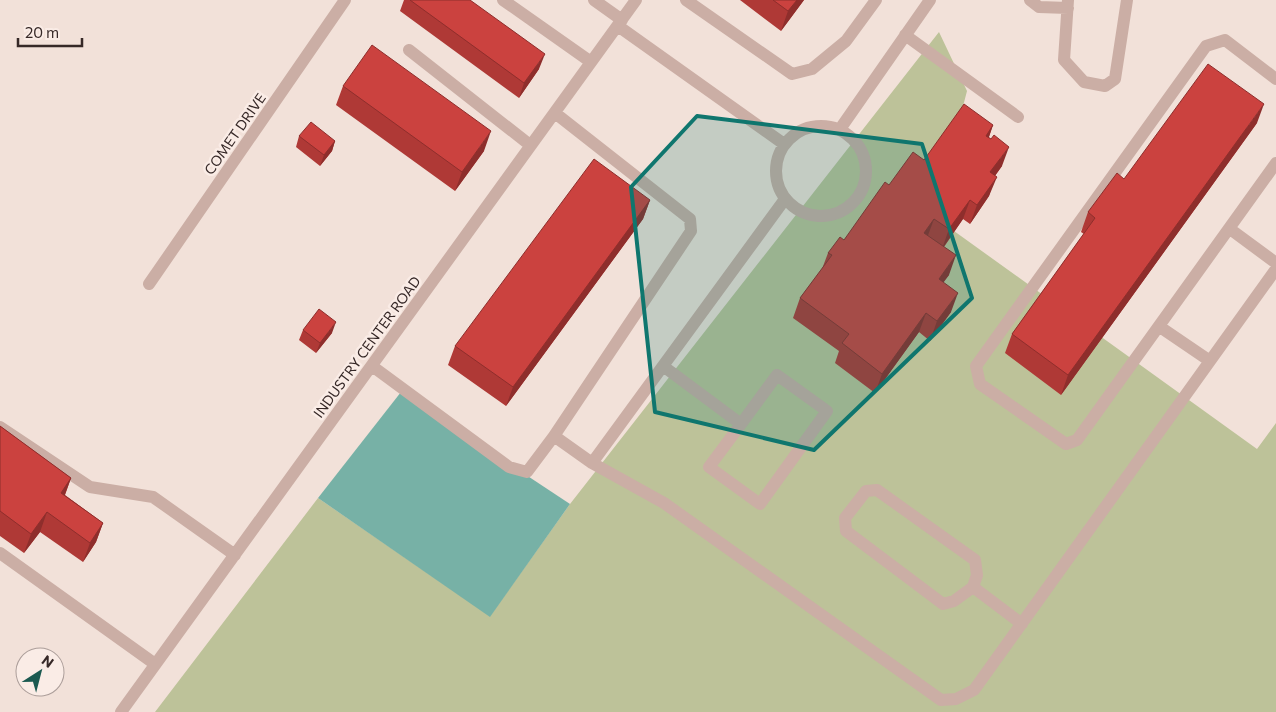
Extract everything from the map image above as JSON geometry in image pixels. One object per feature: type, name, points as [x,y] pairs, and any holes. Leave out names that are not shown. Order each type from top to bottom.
[{"type":"street","name":"COMET DRIVE","points":[[149,284],[346,0]]},
{"type":"street","points":[[503,0],[591,62]]},
{"type":"street","points":[[594,0],[620,23],[784,144]]},
{"type":"street","name":"INDUSTRY CENTER ROAD","points":[[121,712],[636,0]]},
{"type":"street","points":[[686,0],[702,4],[792,74],[812,68],[846,41],[876,0]]},
{"type":"street","points":[[840,129],[930,0]]},
{"type":"street","points":[[1030,0],[1039,7],[1068,4],[1064,60],[1084,82],[1105,86],[1115,79],[1127,0]]},
{"type":"street","points":[[905,35],[1018,117]]},
{"type":"street","points":[[1276,79],[1225,40],[1206,46],[976,366],[980,384],[1066,444],[1077,440],[1276,163]]},
{"type":"street","points":[[409,50],[530,145]]},
{"type":"street","points":[[372,366],[509,467],[527,472],[554,436],[690,231],[690,219],[555,113]]},
{"type":"street","points":[[824,125],[840,129],[853,137],[862,150],[867,165],[866,181],[860,196],[838,214],[824,217],[809,215],[796,209],[785,199],[778,186],[775,172],[777,157],[784,144],[795,133],[809,126],[824,125]]},
{"type":"street","points":[[592,463],[785,199]]},
{"type":"street","points":[[1230,228],[1276,262]]},
{"type":"street","points":[[554,436],[592,463],[664,503],[942,700],[956,699],[974,690],[1276,268]]},
{"type":"street","points":[[1160,327],[1210,361]]},
{"type":"street","points":[[663,366],[741,424]]},
{"type":"street","points":[[777,375],[827,411],[760,504],[709,467],[741,424],[777,375]]},
{"type":"street","points":[[0,427],[90,487],[153,497],[235,555]]},
{"type":"street","points":[[877,490],[975,560],[977,575],[973,587],[954,600],[943,604],[846,531],[845,518],[866,491],[877,490]]},
{"type":"street","points":[[0,553],[155,664]]},
{"type":"street","points":[[973,587],[1022,624]]},
{"type":"highlighted area","points":[[697,116],[922,144],[972,298],[814,450],[655,412],[631,187]]},
{"type":"green space","points":[[939,32],[967,91],[939,198],[929,213],[1257,449],[1276,423],[1276,712],[155,712],[318,498],[490,616],[570,504]]},
{"type":"water","points":[[401,392],[570,504],[490,617],[318,498]]},
{"type":"building","points":[[410,0],[470,0],[545,54],[524,83]]},
{"type":"building","points":[[773,0],[797,0],[788,11]]},
{"type":"building","points":[[372,45],[491,131],[462,172],[343,86]]},
{"type":"building","points":[[1208,64],[1264,104],[1068,375],[1012,334],[1095,218],[1088,212],[1117,173],[1124,179]]},
{"type":"building","points":[[964,104],[993,125],[986,136],[991,139],[994,135],[1009,147],[990,172],[997,177],[977,205],[970,200],[949,229],[934,219],[924,233],[956,255],[939,279],[958,293],[937,321],[926,313],[882,374],[842,343],[849,334],[800,298],[832,255],[828,253],[840,237],[844,240],[885,182],[889,185],[913,152],[924,160]]},
{"type":"building","points":[[311,122],[335,141],[324,155],[299,136]]},
{"type":"building","points":[[594,159],[650,200],[513,387],[455,346]]},
{"type":"building","points":[[319,309],[336,322],[320,343],[303,330]]},
{"type":"building","points":[[0,426],[71,478],[61,493],[103,523],[90,543],[47,512],[31,534],[0,511]]}]
